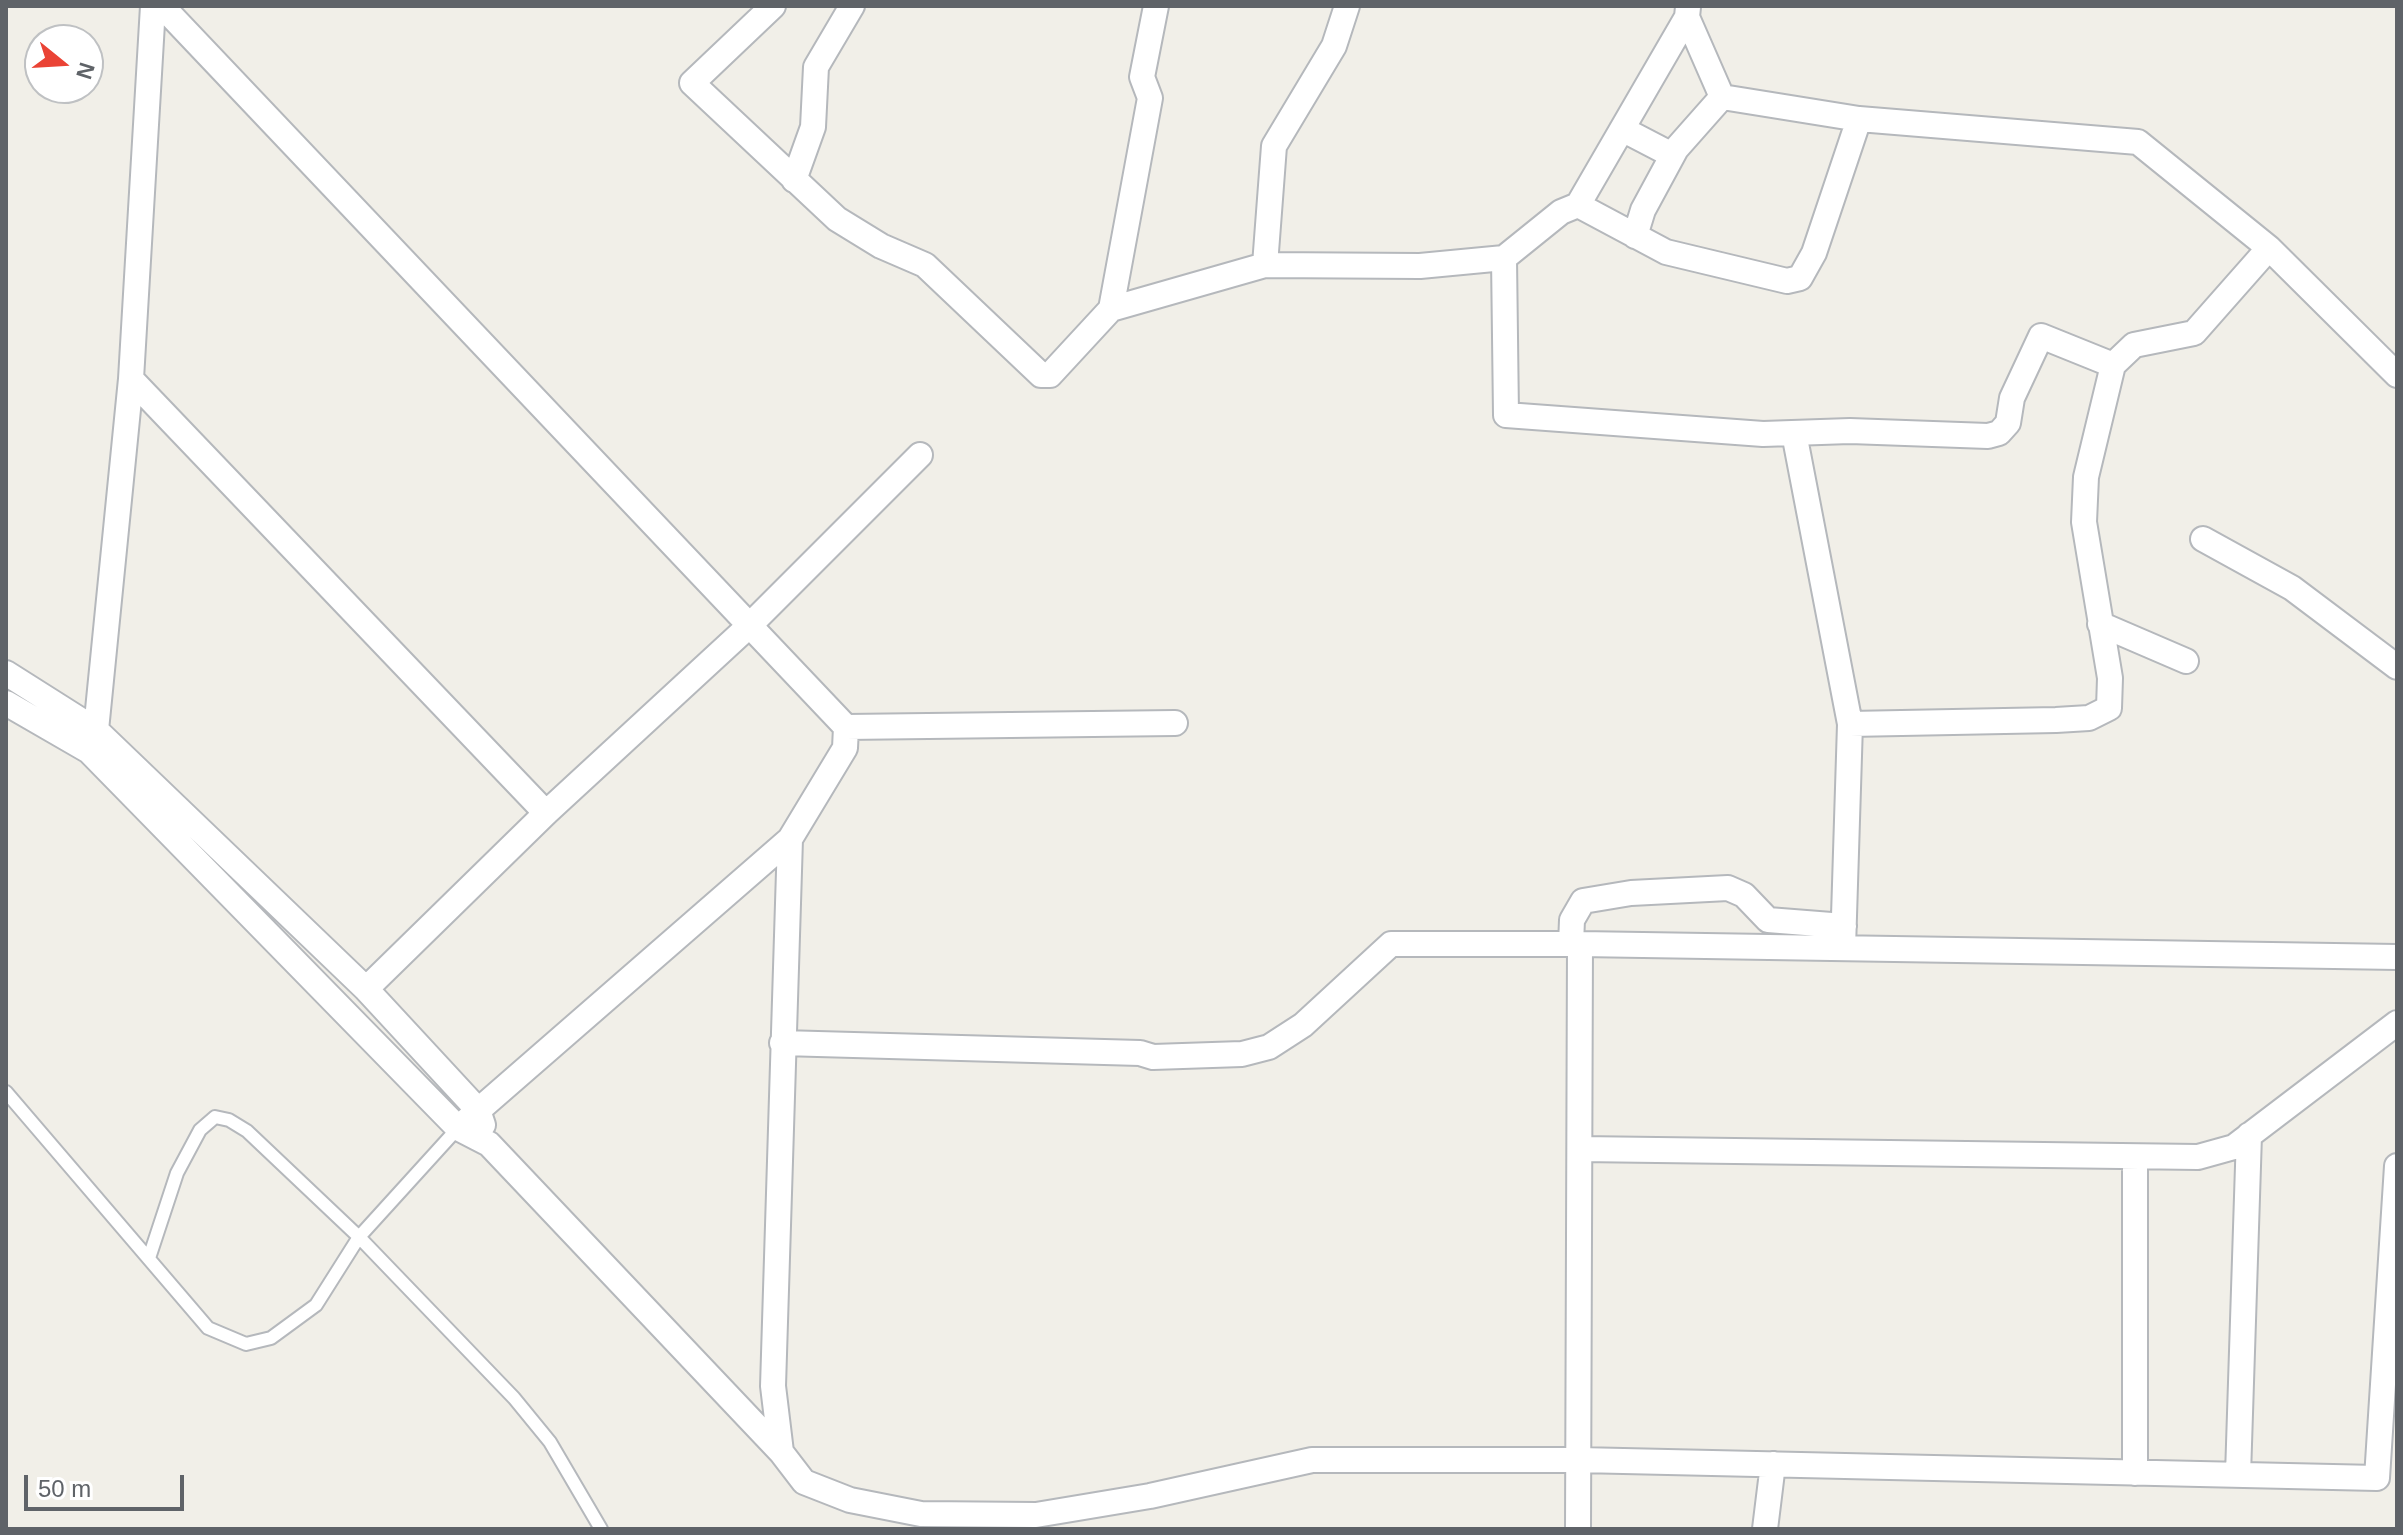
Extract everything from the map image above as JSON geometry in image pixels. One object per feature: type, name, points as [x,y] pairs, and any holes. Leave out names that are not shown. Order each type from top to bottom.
[{"type":"street","points":[[92,740],[131,379],[153,6]]},
{"type":"street","points":[[162,6],[846,727],[845,748],[790,839],[458,1128]]},
{"type":"street","points":[[773,6],[692,83],[837,219],[881,246],[925,265],[1041,375],[1050,375],[1111,309],[1265,265],[1420,266],[1504,258],[1561,212],[1578,205],[1687,11]]},
{"type":"street","points":[[794,180],[813,127],[816,67],[852,6]]},
{"type":"street","points":[[1111,309],[1150,98],[1142,77],[1156,6]]},
{"type":"street","points":[[1265,265],[1274,146],[1334,46],[1347,6]]},
{"type":"street","points":[[1687,11],[1722,97]]},
{"type":"street","points":[[1722,97],[1859,119],[2138,142],[2269,248],[2397,375]]},
{"type":"street","points":[[1635,236],[1643,210],[1672,155],[1722,97]]},
{"type":"street","points":[[1578,205],[1666,252],[1787,281],[1800,278],[1814,253],[1859,119]]},
{"type":"street","points":[[1622,129],[1672,155]]},
{"type":"street","points":[[1850,724],[2089,718],[2109,708],[2110,678],[2084,522],[2086,477],[2113,365],[2134,345],[2194,333],[2269,248]]},
{"type":"street","points":[[1504,258],[1506,415],[1794,433],[1850,431],[1988,436],[1999,433],[2008,423],[2012,398],[2041,336],[2113,365]]},
{"type":"street","points":[[131,379],[546,813]]},
{"type":"street","points":[[1794,433],[1850,724],[1844,937]]},
{"type":"street","points":[[366,989],[546,813],[750,625],[920,455]]},
{"type":"street","points":[[2203,539],[2292,588],[2397,667]]},
{"type":"street","points":[[2100,624],[2186,661]]},
{"type":"street","points":[[6,673],[92,740],[366,989],[478,1110],[489,1144]]},
{"type":"street","points":[[6,703],[92,740],[458,1128],[489,1144],[781,1452],[804,1482],[850,1500],[921,1514],[1036,1515],[1150,1496],[1312,1460],[1579,1460],[2377,1478],[2397,1166]]},
{"type":"street","points":[[846,727],[1175,723]]},
{"type":"street","points":[[781,1452],[773,1386],[790,839]]},
{"type":"street","points":[[1578,1529],[1580,1149],[1576,944],[1572,920],[1583,901],[1631,893],[1728,888],[1744,895],[1768,920],[1844,937]]},
{"type":"street","points":[[782,1043],[1140,1053],[1153,1057],[1242,1054],[1269,1047],[1303,1025],[1391,944],[1576,944],[1844,937],[2397,957]]},
{"type":"street","points":[[1580,1149],[2198,1157],[2234,1147],[2397,1023]]},
{"type":"street","points":[[2238,1475],[2249,1135]]},
{"type":"street","points":[[2135,1158],[2135,1473]]},
{"type":"street","points":[[1765,1529],[1773,1464]]},
{"type":"lane","points":[[6,1092],[208,1328],[246,1344],[271,1338],[316,1305],[359,1237],[458,1128]]},
{"type":"lane","points":[[149,1258],[177,1173],[200,1130],[215,1117],[247,1131],[359,1237],[514,1398],[550,1442],[601,1529]]}]
